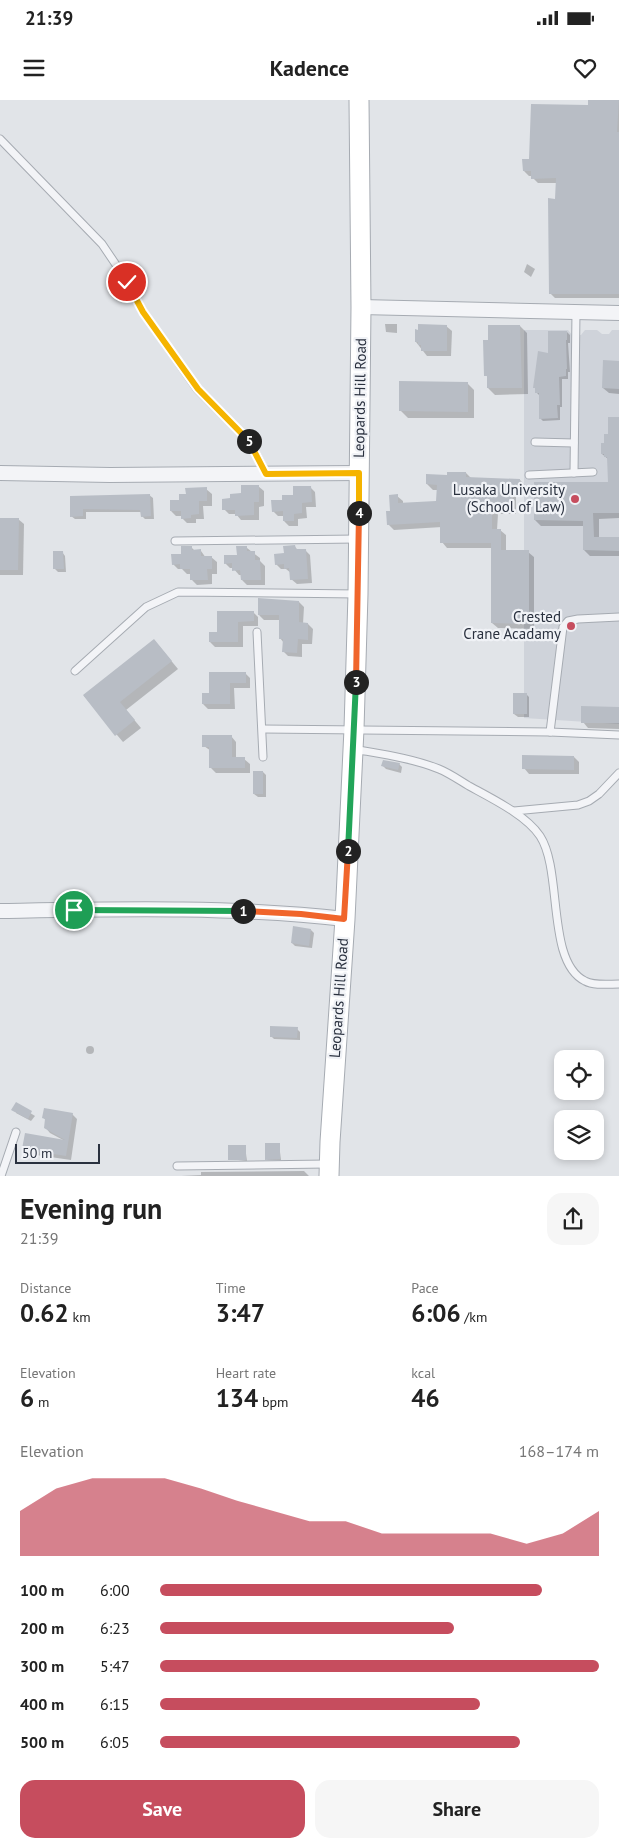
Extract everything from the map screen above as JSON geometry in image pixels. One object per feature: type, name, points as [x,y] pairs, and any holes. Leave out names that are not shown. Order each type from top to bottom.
[{"type":"main road","name":"Leopards Hill Road","points":[[330,1170],[330,1142],[354,729],[358,594],[361,307],[359,100]]},
{"type":"street","points":[[361,307],[619,312]]},
{"type":"street","points":[[0,473],[359,473]]},
{"type":"street","points":[[0,911],[220,910],[301,914],[344,919]]},
{"type":"lane","points":[[0,139],[102,244],[127,282],[143,312],[192,382],[250,442],[266,474]]},
{"type":"lane","points":[[574,473],[576,312]]},
{"type":"lane","points":[[535,442],[574,443]]},
{"type":"lane","points":[[529,475],[593,472]]},
{"type":"lane","points":[[175,541],[359,539]]},
{"type":"lane","points":[[75,671],[146,607],[178,592],[358,594]]},
{"type":"lane","points":[[550,732],[563,627],[568,621],[578,619],[619,617]]},
{"type":"lane","points":[[257,632],[263,757]]},
{"type":"lane","points":[[262,729],[550,732],[619,735]]},
{"type":"lane","points":[[353,749],[390,755],[438,769],[514,811],[540,835],[544,845],[550,862],[563,953],[574,972],[585,982],[619,984]]},
{"type":"lane","points":[[514,811],[578,806],[599,794],[619,773]]},
{"type":"lane","points":[[1,1176],[16,1132]]},
{"type":"lane","points":[[177,1166],[330,1170]]},
{"type":"shaded area","points":[[524,330],[568,330],[572,335],[581,335],[585,330],[597,330],[602,334],[609,334],[612,330],[619,330],[619,724],[524,718]]},
{"type":"building","points":[[588,100],[619,100],[617,132],[619,132],[619,294],[549,294],[548,198],[555,199],[556,178],[531,179],[531,171],[523,171],[522,159],[529,159],[531,104],[588,105]]},
{"type":"building","points":[[418,324],[447,325],[447,351],[421,351],[421,345],[415,342],[415,329],[418,330]]},
{"type":"building","points":[[488,325],[520,325],[522,388],[487,388],[487,376],[484,376],[483,340],[488,340]]},
{"type":"building","points":[[548,331],[567,331],[567,369],[566,376],[559,377],[560,405],[557,405],[558,418],[539,419],[539,393],[535,393],[535,388],[533,388],[538,351],[548,353]]},
{"type":"building","points":[[603,360],[619,361],[619,389],[602,388]]},
{"type":"building","points":[[399,381],[468,382],[468,412],[399,411]]},
{"type":"building","points":[[608,417],[619,417],[619,513],[593,513],[594,537],[619,537],[619,551],[583,550],[583,521],[534,520],[534,482],[608,482],[607,457],[601,454],[601,443],[604,443],[604,434],[608,434]]},
{"type":"building","points":[[447,472],[466,472],[466,477],[520,479],[520,489],[511,488],[511,509],[492,509],[492,529],[501,529],[501,550],[529,550],[529,624],[491,623],[491,543],[440,543],[440,522],[387,525],[386,511],[390,511],[389,495],[398,494],[398,503],[436,501],[437,485],[426,484],[426,474],[447,475]]},
{"type":"building","points":[[241,485],[259,485],[259,502],[254,502],[254,515],[235,516],[235,510],[222,510],[222,499],[230,498],[230,494],[241,493]]},
{"type":"building","points":[[293,486],[311,486],[312,502],[302,503],[302,513],[294,514],[294,521],[283,521],[283,511],[272,512],[271,500],[282,500],[282,495],[293,495]]},
{"type":"building","points":[[207,487],[207,501],[199,501],[199,514],[191,515],[191,518],[181,519],[181,511],[170,511],[170,500],[179,500],[179,494],[186,494],[185,488]]},
{"type":"building","points":[[150,494],[151,516],[141,517],[140,510],[83,509],[83,516],[70,517],[70,496]]},
{"type":"building","points":[[0,518],[19,518],[18,570],[0,570]]},
{"type":"building","points":[[295,545],[296,549],[306,549],[308,579],[290,580],[289,568],[284,569],[284,564],[275,565],[274,554],[284,553],[283,546]]},
{"type":"building","points":[[181,546],[192,546],[192,550],[201,549],[201,556],[212,556],[212,569],[207,569],[208,580],[190,580],[190,569],[180,569],[180,564],[172,565],[171,554],[181,554]]},
{"type":"building","points":[[236,546],[247,546],[247,551],[255,551],[255,560],[260,560],[261,580],[241,580],[240,570],[232,571],[232,563],[224,564],[224,555],[237,555]]},
{"type":"building","points":[[53,551],[63,551],[64,569],[53,569]]},
{"type":"building","points":[[258,598],[299,601],[299,622],[308,623],[308,640],[298,639],[297,653],[282,652],[283,639],[279,639],[279,615],[258,615]]},
{"type":"building","points":[[217,611],[254,611],[254,621],[238,622],[238,642],[209,642],[209,632],[217,632]]},
{"type":"building","points":[[154,639],[172,661],[120,702],[135,720],[115,736],[83,695]]},
{"type":"building","points":[[209,672],[246,672],[246,683],[230,683],[230,704],[202,704],[202,693],[209,693]]},
{"type":"building","points":[[513,693],[527,693],[527,714],[513,714]]},
{"type":"building","points":[[581,706],[619,707],[619,723],[581,723]]},
{"type":"building","points":[[202,735],[232,735],[232,757],[245,757],[245,768],[209,768],[209,747],[202,747]]},
{"type":"building","points":[[522,755],[574,756],[574,770],[522,769]]},
{"type":"building","points":[[383,760],[400,763],[398,770],[381,766]]},
{"type":"building","points":[[253,771],[263,771],[263,794],[253,794]]},
{"type":"building","points":[[293,926],[311,929],[309,946],[291,943]]},
{"type":"building","points":[[270,1026],[298,1027],[297,1038],[270,1037]]},
{"type":"building","points":[[16,1102],[32,1111],[28,1119],[11,1110]]},
{"type":"building","points":[[44,1108],[73,1113],[66,1156],[22,1149],[25,1133],[65,1140],[44,1128],[45,1119],[42,1118]]},
{"type":"building","points":[[265,1143],[280,1143],[280,1159],[265,1160]]},
{"type":"building","points":[[228,1145],[246,1145],[246,1160],[228,1160]]},
{"type":"place","name":"Lusaka University (School of Law)","points":[[575,499]]},
{"type":"place","name":"Crested Crane Acadamy","points":[[571,626]]},
{"type":"route","points":[[74,910],[220,910],[301,914],[344,919],[354,729],[359,473],[266,474],[250,442],[198,389],[143,312],[127,282]]}]
